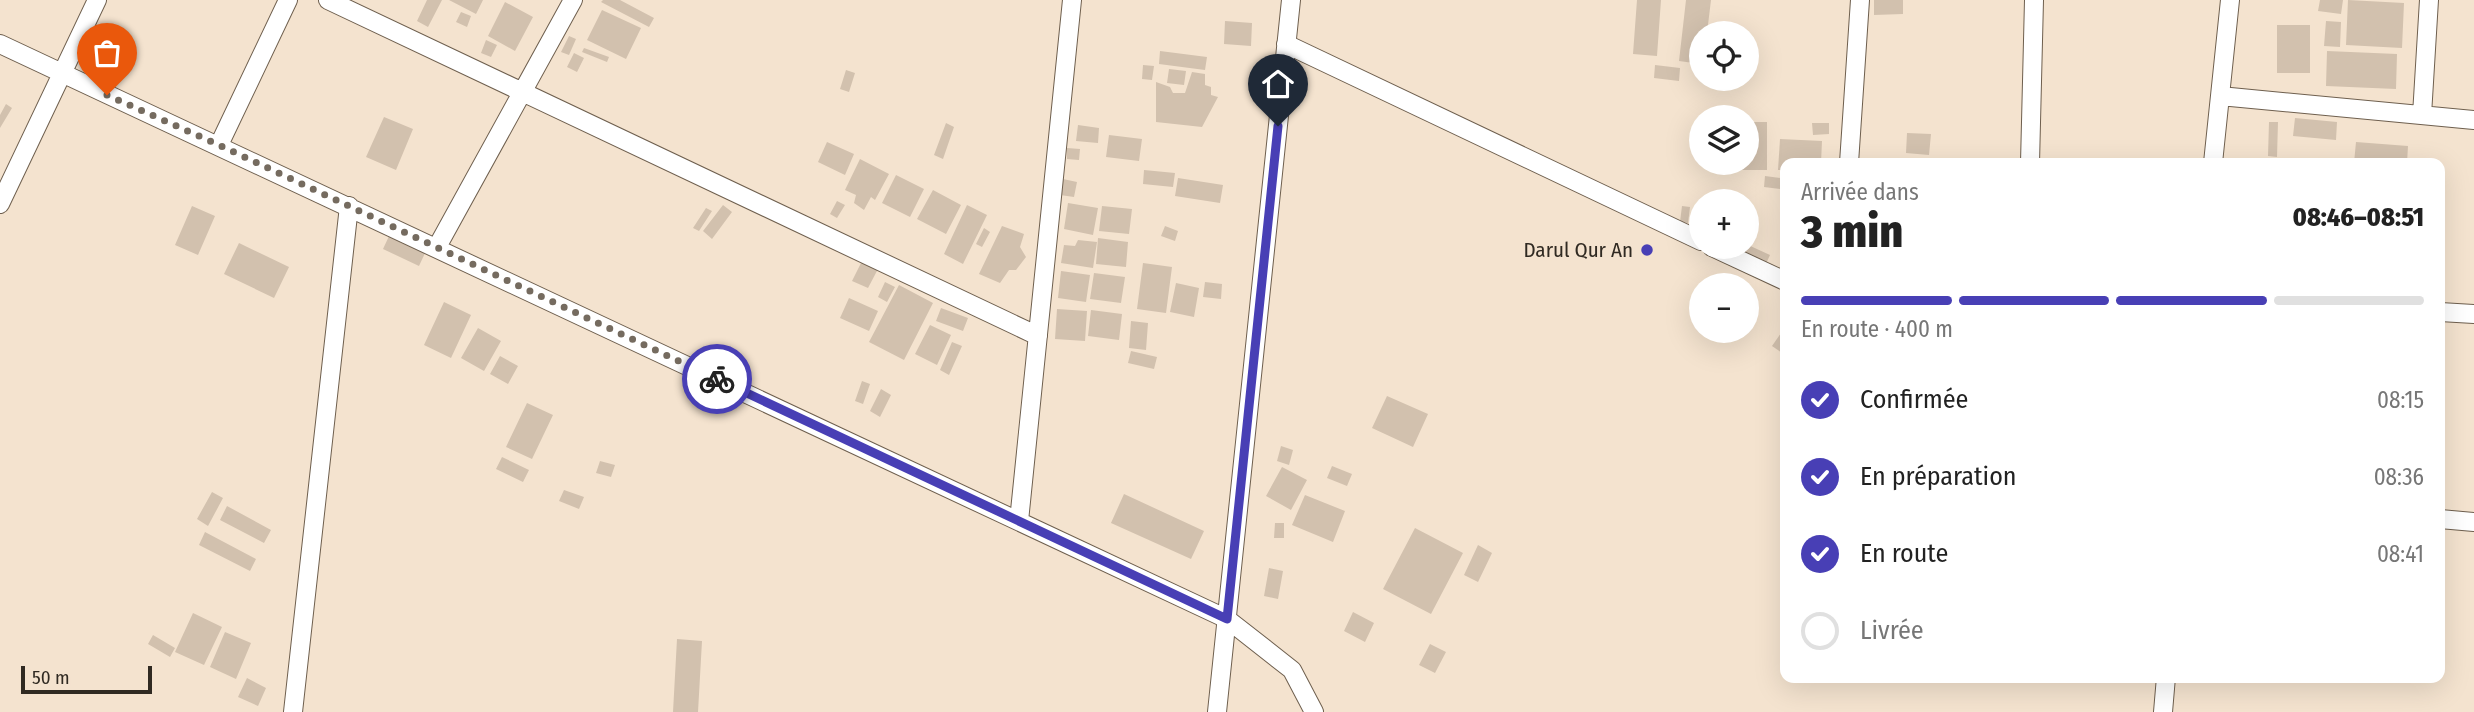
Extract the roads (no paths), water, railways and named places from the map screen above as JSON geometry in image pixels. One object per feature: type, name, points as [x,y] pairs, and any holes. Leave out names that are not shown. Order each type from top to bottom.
[{"type":"street","points":[[0,204],[97,0]]},
{"type":"street","points":[[219,145],[288,0]]},
{"type":"street","points":[[328,0],[1038,336]]},
{"type":"street","points":[[437,247],[573,0]]},
{"type":"street","points":[[1018,521],[1072,0]]},
{"type":"street","points":[[1217,712],[1291,0]]},
{"type":"street","points":[[1849,158],[1860,0]]},
{"type":"street","points":[[2030,158],[2034,0]]},
{"type":"street","points":[[2214,158],[2230,0]]},
{"type":"street","points":[[2423,115],[2429,0]]},
{"type":"street","points":[[0,44],[1227,619],[1293,670],[1314,712]]},
{"type":"street","points":[[1286,44],[1689,235]]},
{"type":"street","points":[[2220,96],[2474,120]]},
{"type":"street","points":[[293,712],[349,206]]},
{"type":"street","points":[[1738,259],[1780,279]]},
{"type":"street","points":[[2445,312],[2474,314]]},
{"type":"street","points":[[2445,519],[2474,522]]},
{"type":"street","points":[[2163,712],[2165,683]]},
{"type":"place","name":"Darul Qur An","points":[[1647,250]]}]
